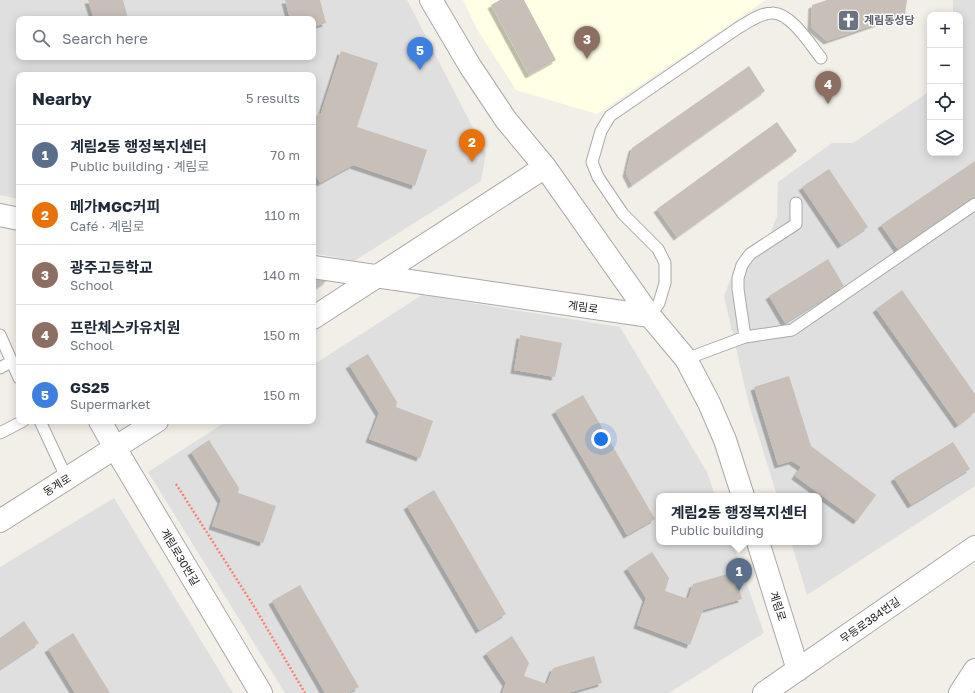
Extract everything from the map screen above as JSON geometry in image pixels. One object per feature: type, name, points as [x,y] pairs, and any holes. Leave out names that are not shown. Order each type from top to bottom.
[{"type":"street","points":[[431,0],[470,66],[506,120],[545,167],[650,316],[686,359],[717,420],[742,493]]},
{"type":"street","points":[[316,316],[545,167]]},
{"type":"street","points":[[0,215],[16,218]]},
{"type":"street","name":"계림로","points":[[316,268],[650,316]]},
{"type":"street","name":"계림로30번길","points":[[102,424],[261,693]]},
{"type":"street","name":"동계로","points":[[0,521],[151,424]]},
{"type":"street","name":"계림로","points":[[759,545],[798,670]]},
{"type":"street","name":"무등로384번길","points":[[764,693],[975,547]]},
{"type":"street","points":[[960,693],[975,670]]},
{"type":"lane","points":[[650,316],[659,303],[665,283],[665,263],[658,249],[623,214],[598,178],[592,162],[601,131],[610,116],[738,28],[771,12],[782,14],[792,23],[821,58]]},
{"type":"lane","points":[[745,338],[738,289],[738,278],[742,265],[750,254],[796,224],[796,203]]},
{"type":"lane","points":[[686,359],[745,338],[792,330],[975,204]]},
{"type":"lane","points":[[0,335],[16,371]]},
{"type":"lane","points":[[0,368],[12,362]]},
{"type":"lane","points":[[0,433],[17,424]]},
{"type":"lane","points":[[41,424],[67,479]]},
{"type":"path","points":[[176,484],[254,608],[305,693]]},
{"type":"shaded area","points":[[0,0],[407,0],[486,153],[481,181],[354,261],[316,254],[316,72],[16,72],[16,198],[0,195]]},
{"type":"shaded area","points":[[463,0],[766,0],[597,114],[516,90],[477,29]]},
{"type":"shaded area","points":[[953,0],[975,0],[975,486],[807,595],[792,545],[822,545],[822,493],[776,493],[748,401],[724,296],[738,260],[771,232],[777,216],[778,182],[832,143],[853,143],[927,93],[927,156],[963,156],[963,12],[953,12]]},
{"type":"shaded area","points":[[422,295],[620,327],[707,472],[714,493],[656,493],[656,545],[733,545],[764,633],[669,693],[285,693],[148,472],[222,424],[316,424],[316,363]]},
{"type":"shaded area","points":[[114,498],[233,693],[0,693],[0,567]]},
{"type":"building","points":[[88,0],[123,0],[127,16],[93,16]]},
{"type":"building","points":[[285,0],[320,0],[326,23],[316,26],[316,16],[289,16]]},
{"type":"building","points":[[500,0],[524,0],[556,60],[529,75],[491,5]]},
{"type":"building","name":"계림동성당","points":[[827,0],[907,0],[905,14],[827,41],[811,27],[812,5]]},
{"type":"building","points":[[341,51],[378,63],[357,127],[427,150],[415,186],[353,165],[320,183],[316,176],[316,116],[321,113]]},
{"type":"building","points":[[749,66],[765,91],[632,185],[626,173],[632,148]]},
{"type":"building","points":[[777,122],[797,151],[677,237],[657,209]]},
{"type":"building","points":[[975,161],[975,199],[899,251],[881,225]]},
{"type":"building","points":[[829,169],[868,227],[841,245],[802,187]]},
{"type":"building","points":[[828,259],[844,286],[785,323],[769,296]]},
{"type":"building","points":[[316,273],[328,280],[316,288]]},
{"type":"building","points":[[902,290],[975,394],[975,412],[958,425],[876,309]]},
{"type":"building","points":[[520,335],[562,343],[555,377],[514,370]]},
{"type":"building","points":[[368,354],[397,402],[396,407],[433,421],[420,458],[369,439],[379,413],[349,365]]},
{"type":"building","points":[[789,376],[811,446],[876,495],[857,521],[822,496],[822,493],[818,493],[795,476],[801,467],[792,461],[778,465],[754,387]]},
{"type":"building","points":[[583,395],[655,519],[627,535],[555,411]]},
{"type":"building","points":[[209,440],[239,488],[238,493],[276,506],[263,543],[212,526],[221,500],[191,452]]},
{"type":"building","points":[[953,442],[970,469],[911,505],[894,478]]},
{"type":"building","points":[[434,490],[506,614],[479,630],[407,506]]},
{"type":"building","points":[[652,552],[669,578],[665,591],[688,599],[693,584],[734,572],[742,599],[703,610],[690,645],[637,625],[646,598],[627,568]]},
{"type":"building","points":[[300,585],[359,687],[348,693],[325,693],[272,601]]},
{"type":"building","points":[[24,621],[39,643],[0,669],[0,638]]},
{"type":"building","points":[[73,633],[110,693],[75,693],[48,649]]},
{"type":"building","points":[[512,636],[529,663],[524,676],[547,684],[553,668],[594,656],[602,683],[568,693],[502,693],[506,683],[486,653]]},
{"type":"place","name":"계림동성당","points":[[849,20]]},
{"type":"place","name":"광주고등학교","points":[[587,59]]},
{"type":"place","name":"GS25","points":[[420,70]]},
{"type":"place","name":"프란체스카유치원","points":[[828,104]]},
{"type":"place","name":"메가MGC커피","points":[[472,162]]},
{"type":"place","name":"계림2동 행정복지센터","points":[[739,591]]}]
